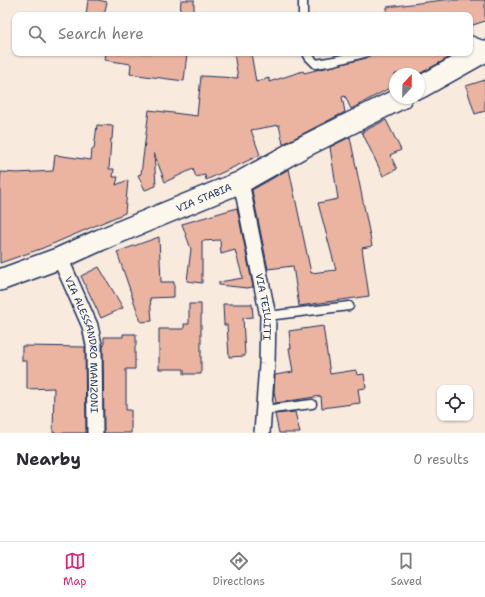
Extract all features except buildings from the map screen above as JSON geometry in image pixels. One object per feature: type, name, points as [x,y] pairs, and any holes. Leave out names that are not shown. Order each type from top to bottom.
[{"type":"main road","points":[[425,85],[485,51]]},
{"type":"main road","name":"VIA STABIA","points":[[0,280],[60,258],[241,182],[301,148],[389,104]]},
{"type":"street","name":"VIA TEILLITI","points":[[241,182],[268,316],[267,364],[262,433]]},
{"type":"street","name":"VIA ALESSANDRO MANZONI","points":[[60,258],[90,326],[94,345],[94,433]]},
{"type":"lane","points":[[303,0],[303,12]]},
{"type":"lane","points":[[473,41],[485,46]]},
{"type":"lane","points":[[308,56],[316,64],[353,56]]},
{"type":"lane","points":[[268,316],[349,306]]},
{"type":"lane","points":[[264,410],[312,404]]}]
